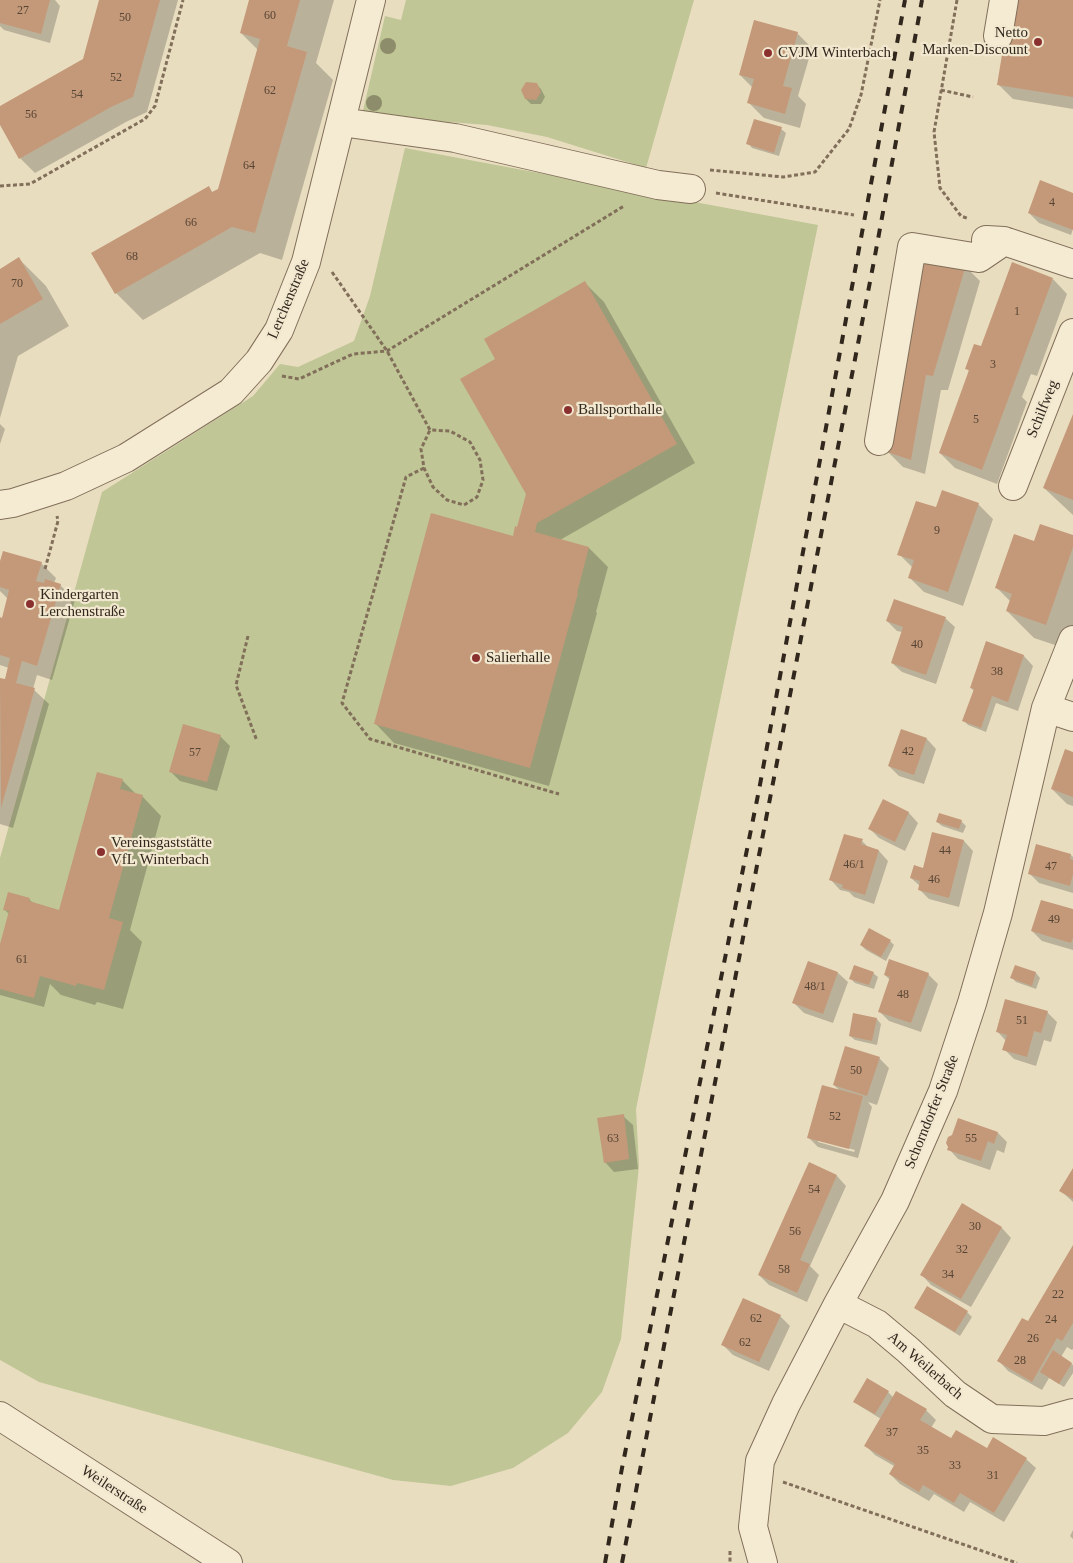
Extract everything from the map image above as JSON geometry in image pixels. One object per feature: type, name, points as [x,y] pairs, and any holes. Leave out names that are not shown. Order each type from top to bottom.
[{"type":"street","name":"Lerchenstraße","points":[[0,505],[13,503],[74,483],[126,458],[231,392],[259,361],[279,330],[306,262],[371,0]]},
{"type":"street","points":[[998,36],[1004,0]]},
{"type":"street","points":[[341,122],[455,138],[658,185],[699,179]]},
{"type":"street","points":[[878,441],[912,247],[979,258],[993,240],[1073,264]]},
{"type":"street","name":"Schilfweg","points":[[1013,486],[1073,333]]},
{"type":"street","name":"Schorndorfer Straße","points":[[763,1563],[753,1527],[760,1461],[786,1404],[895,1201],[943,1091],[972,1003],[998,913],[1046,708],[1073,640]]},
{"type":"street","points":[[1046,708],[1073,717]]},
{"type":"street","name":"Am Weilerbach","points":[[838,1304],[876,1324],[908,1350],[955,1394],[992,1419],[1044,1421],[1073,1413]]},
{"type":"street","name":"Weilerstraße","points":[[0,1416],[228,1563]]},
{"type":"path","points":[[0,186],[30,184],[145,120],[155,106],[183,0]]},
{"type":"path","points":[[699,179],[783,177],[815,172],[849,129],[861,94],[880,0]]},
{"type":"path","points":[[957,0],[934,132],[940,188],[961,216],[991,227],[993,240]]},
{"type":"path","points":[[941,90],[973,97]]},
{"type":"path","points":[[699,179],[854,215]]},
{"type":"path","points":[[259,361],[275,375],[299,379],[354,354],[386,351],[658,185]]},
{"type":"path","points":[[306,262],[331,271],[386,351],[430,430]]},
{"type":"path","points":[[430,430],[450,431],[470,442],[480,460],[483,480],[477,497],[464,505],[447,500],[433,487],[424,468],[421,449],[430,430]]},
{"type":"path","points":[[424,468],[406,477],[342,703],[370,739],[559,794]]},
{"type":"path","points":[[45,569],[58,521],[52,491]]},
{"type":"path","points":[[248,636],[236,685],[258,741]]},
{"type":"path","points":[[759,1473],[1016,1563]]},
{"type":"green space","points":[[406,0],[694,0],[646,168],[547,137],[487,125],[362,115],[385,16],[401,20]]},
{"type":"green space","points":[[405,148],[818,225],[636,1109],[639,1166],[621,1339],[602,1392],[568,1433],[513,1468],[451,1486],[393,1480],[39,1382],[0,1360],[0,858],[102,492],[253,396],[280,364],[298,367],[354,341],[370,296]]},
{"type":"building","points":[[0,0],[50,0],[41,34],[0,23]]},
{"type":"building","points":[[99,0],[160,0],[133,97],[111,107],[19,159],[0,125],[0,106],[83,59]]},
{"type":"building","points":[[249,0],[300,0],[287,46],[307,52],[255,233],[232,227],[115,294],[91,253],[209,186],[212,192],[218,189],[260,39],[240,33]]},
{"type":"building","name":"Netto Marken-Discount","points":[[1011,0],[1073,0],[1073,97],[997,85]]},
{"type":"building","name":"CVJM Winterbach","points":[[754,20],[798,32],[783,86],[792,88],[785,114],[747,103],[754,79],[739,75]]},
{"type":"building","points":[[526,82],[537,83],[541,92],[536,100],[525,99],[521,90]]},
{"type":"building","points":[[754,119],[782,127],[774,153],[746,144]]},
{"type":"building","points":[[1040,180],[1073,193],[1073,230],[1028,213]]},
{"type":"building","points":[[19,257],[43,299],[0,324],[0,269]]},
{"type":"building","points":[[925,257],[966,265],[933,376],[926,375],[911,460],[887,452]]},
{"type":"building","points":[[1012,262],[1053,278],[982,470],[939,453],[969,370],[965,369],[974,344],[981,346]]},
{"type":"building","points":[[585,281],[677,444],[537,523],[535,532],[589,547],[530,768],[374,724],[431,513],[513,536],[526,494],[460,379],[495,359],[484,339]]},
{"type":"building","points":[[1073,414],[1073,500],[1043,488]]},
{"type":"building","points":[[942,490],[979,503],[948,592],[908,578],[914,560],[897,555],[916,501],[936,507]]},
{"type":"building","points":[[1040,524],[1073,535],[1073,547],[1046,625],[1006,611],[1012,594],[995,588],[1014,534],[1034,541]]},
{"type":"building","name":"Kindergarten Lerchenstraße","points":[[3,551],[42,562],[36,581],[44,583],[45,579],[61,584],[37,666],[22,661],[16,683],[35,688],[1,808],[0,678],[5,679],[10,658],[0,655],[0,617],[2,618],[9,590],[0,587],[0,561]]},
{"type":"building","points":[[894,599],[946,617],[926,675],[891,663],[903,627],[886,621]]},
{"type":"building","points":[[986,641],[1024,655],[1008,702],[992,696],[981,728],[962,721],[974,689],[970,688]]},
{"type":"building","points":[[183,724],[221,735],[207,782],[169,772]]},
{"type":"building","points":[[901,729],[927,738],[914,775],[888,766]]},
{"type":"building","points":[[1065,749],[1073,752],[1073,797],[1051,789]]},
{"type":"building","name":"Vereinsgaststätte VfL Winterbach","points":[[97,772],[123,779],[120,789],[143,795],[109,918],[123,922],[104,990],[77,983],[76,986],[40,976],[34,998],[0,989],[0,944],[9,911],[3,910],[8,892],[30,898],[29,901],[59,910]]},
{"type":"building","points":[[883,799],[909,812],[895,842],[868,829]]},
{"type":"building","points":[[939,813],[962,820],[959,829],[936,822]]},
{"type":"building","points":[[932,832],[964,840],[949,898],[918,890],[920,881],[910,878],[914,865],[923,868]]},
{"type":"building","points":[[844,834],[863,839],[861,844],[879,850],[865,895],[842,888],[843,885],[829,880]]},
{"type":"building","points":[[1036,844],[1071,854],[1073,874],[1070,886],[1028,874]]},
{"type":"building","points":[[1041,900],[1073,909],[1073,938],[1071,943],[1031,931]]},
{"type":"building","points":[[869,928],[891,940],[881,957],[860,945]]},
{"type":"building","points":[[889,959],[929,973],[911,1023],[878,1012],[890,977],[884,975]]},
{"type":"building","points":[[808,961],[838,972],[823,1014],[792,1003]]},
{"type":"building","points":[[854,965],[874,972],[869,985],[849,979]]},
{"type":"building","points":[[1015,965],[1036,972],[1032,986],[1010,978]]},
{"type":"building","points":[[1005,999],[1048,1011],[1041,1033],[1034,1031],[1027,1057],[1002,1050],[1007,1035],[996,1032]]},
{"type":"building","points":[[853,1013],[877,1018],[872,1041],[849,1036]]},
{"type":"building","points":[[845,1046],[880,1057],[867,1096],[833,1085]]},
{"type":"building","points":[[822,1085],[863,1096],[849,1149],[807,1138]]},
{"type":"building","points":[[624,1114],[629,1159],[604,1163],[597,1118]]},
{"type":"building","points":[[958,1118],[998,1132],[994,1144],[988,1141],[981,1161],[947,1150],[946,1143],[948,1137],[952,1135]]},
{"type":"building","points":[[809,1162],[837,1175],[800,1260],[810,1264],[797,1293],[758,1275]]},
{"type":"building","points":[[1073,1168],[1073,1199],[1059,1191]]},
{"type":"building","points":[[962,1203],[1002,1227],[961,1299],[920,1275]]},
{"type":"building","points":[[1073,1245],[1073,1323],[1062,1341],[1057,1338],[1032,1382],[997,1361],[1022,1318],[1028,1321]]},
{"type":"building","points":[[927,1286],[968,1311],[955,1332],[914,1308]]},
{"type":"building","points":[[743,1298],[781,1315],[759,1362],[721,1345]]},
{"type":"building","points":[[1053,1350],[1072,1363],[1059,1384],[1040,1372]]},
{"type":"building","points":[[867,1378],[889,1391],[875,1414],[853,1402]]},
{"type":"building","points":[[896,1391],[927,1409],[920,1420],[951,1438],[956,1430],[987,1448],[993,1437],[1027,1458],[994,1513],[960,1493],[954,1503],[923,1485],[919,1492],[889,1474],[895,1464],[864,1446]]},
{"type":"railway","points":[[605,1563],[622,1468],[759,790],[905,0]]},
{"type":"railway","points":[[622,1563],[874,261],[922,0]]},
{"type":"place","name":"Netto Marken-Discount","points":[[1038,42]]},
{"type":"place","name":"CVJM Winterbach","points":[[768,53]]},
{"type":"place","name":"Ballsporthalle","points":[[568,410]]},
{"type":"place","name":"Kindergarten Lerchenstraße","points":[[30,604]]},
{"type":"place","name":"Salierhalle","points":[[476,658]]},
{"type":"place","name":"Vereinsgaststätte VfL Winterbach","points":[[101,852]]}]
